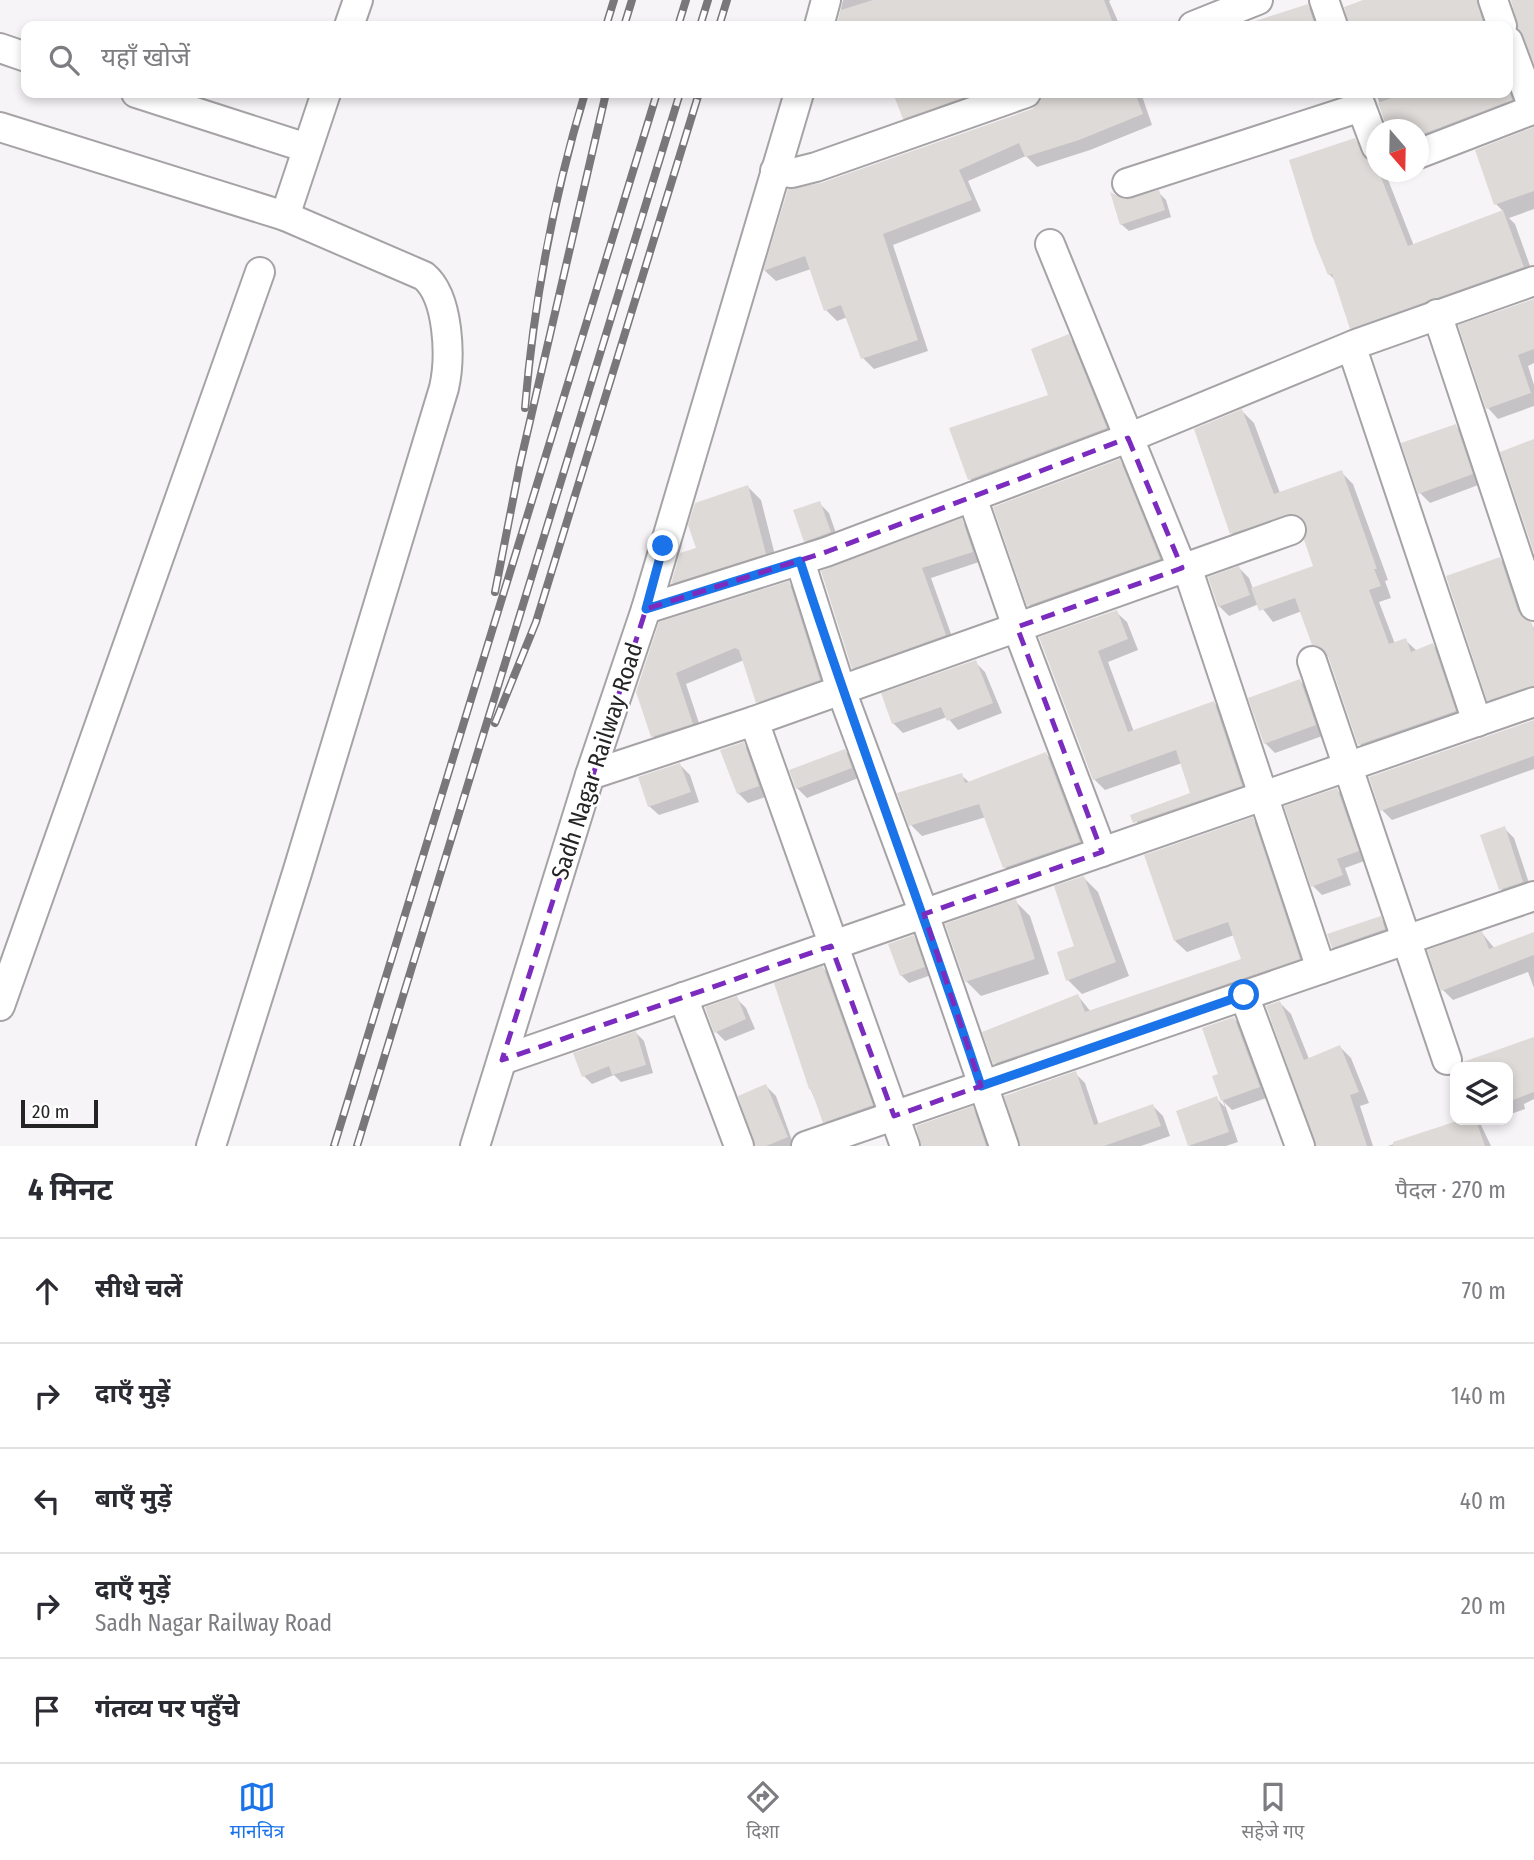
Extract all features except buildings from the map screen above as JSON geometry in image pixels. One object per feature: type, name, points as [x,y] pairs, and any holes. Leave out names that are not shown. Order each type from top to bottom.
[{"type":"street","points":[[351,21],[358,0]]},
{"type":"street","points":[[1206,21],[1258,0]]},
{"type":"street","points":[[1324,0],[1331,21]]},
{"type":"street","points":[[1493,0],[1501,21]]},
{"type":"street","points":[[0,48],[21,55]]},
{"type":"street","points":[[1429,150],[1533,110],[1513,55]]},
{"type":"street","points":[[152,98],[307,148]]},
{"type":"street","points":[[285,216],[324,98]]},
{"type":"street","name":"Sadh Nagar Railway Road","points":[[475,1146],[590,775],[646,609],[797,98]]},
{"type":"street","points":[[775,172],[792,173],[816,167],[1012,98]]},
{"type":"street","points":[[1127,183],[1359,100],[1366,119]]},
{"type":"street","points":[[0,127],[285,216],[424,276],[434,285],[440,300],[448,369],[297,873],[211,1146]]},
{"type":"street","points":[[1050,244],[1184,568],[1321,969]]},
{"type":"street","points":[[0,1004],[260,272]]},
{"type":"street","points":[[646,609],[800,561],[1128,438],[1354,345],[1534,281]]},
{"type":"street","points":[[1437,314],[1534,606]]},
{"type":"street","points":[[1354,345],[1353,351],[1477,722]]},
{"type":"street","points":[[972,497],[1017,628],[1102,852]]},
{"type":"street","points":[[590,775],[754,721],[1292,530]]},
{"type":"street","points":[[800,561],[841,690],[924,914],[981,1086],[1004,1146]]},
{"type":"street","points":[[1312,661],[1408,938],[1447,1060]]},
{"type":"street","points":[[502,1060],[1534,702]]},
{"type":"street","points":[[754,721],[831,946],[905,1146]]},
{"type":"street","points":[[806,1146],[1534,896]]},
{"type":"street","points":[[1244,995],[1300,1146]]},
{"type":"street","points":[[683,997],[739,1146]]},
{"type":"highlighted area","points":[[1128,438],[1182,568],[1017,627],[1102,852],[924,914],[981,1086],[894,1116],[831,946],[502,1060],[646,609],[826,552]]},
{"type":"railway","points":[[608,21],[614,0]]},
{"type":"railway","points":[[626,21],[632,0]]},
{"type":"railway","points":[[680,21],[686,0]]},
{"type":"railway","points":[[702,21],[708,0]]},
{"type":"railway","points":[[721,21],[727,0]]},
{"type":"railway","points":[[525,408],[546,249],[563,171],[584,98]]},
{"type":"railway","points":[[495,592],[520,464],[605,98]]},
{"type":"railway","points":[[334,1146],[655,98]]},
{"type":"railway","points":[[357,1146],[678,98]]},
{"type":"railway","points":[[495,723],[536,622],[697,98]]},
{"type":"route","points":[[663,546],[646,609],[800,561],[841,690],[924,914],[981,1086],[1244,995]]}]
